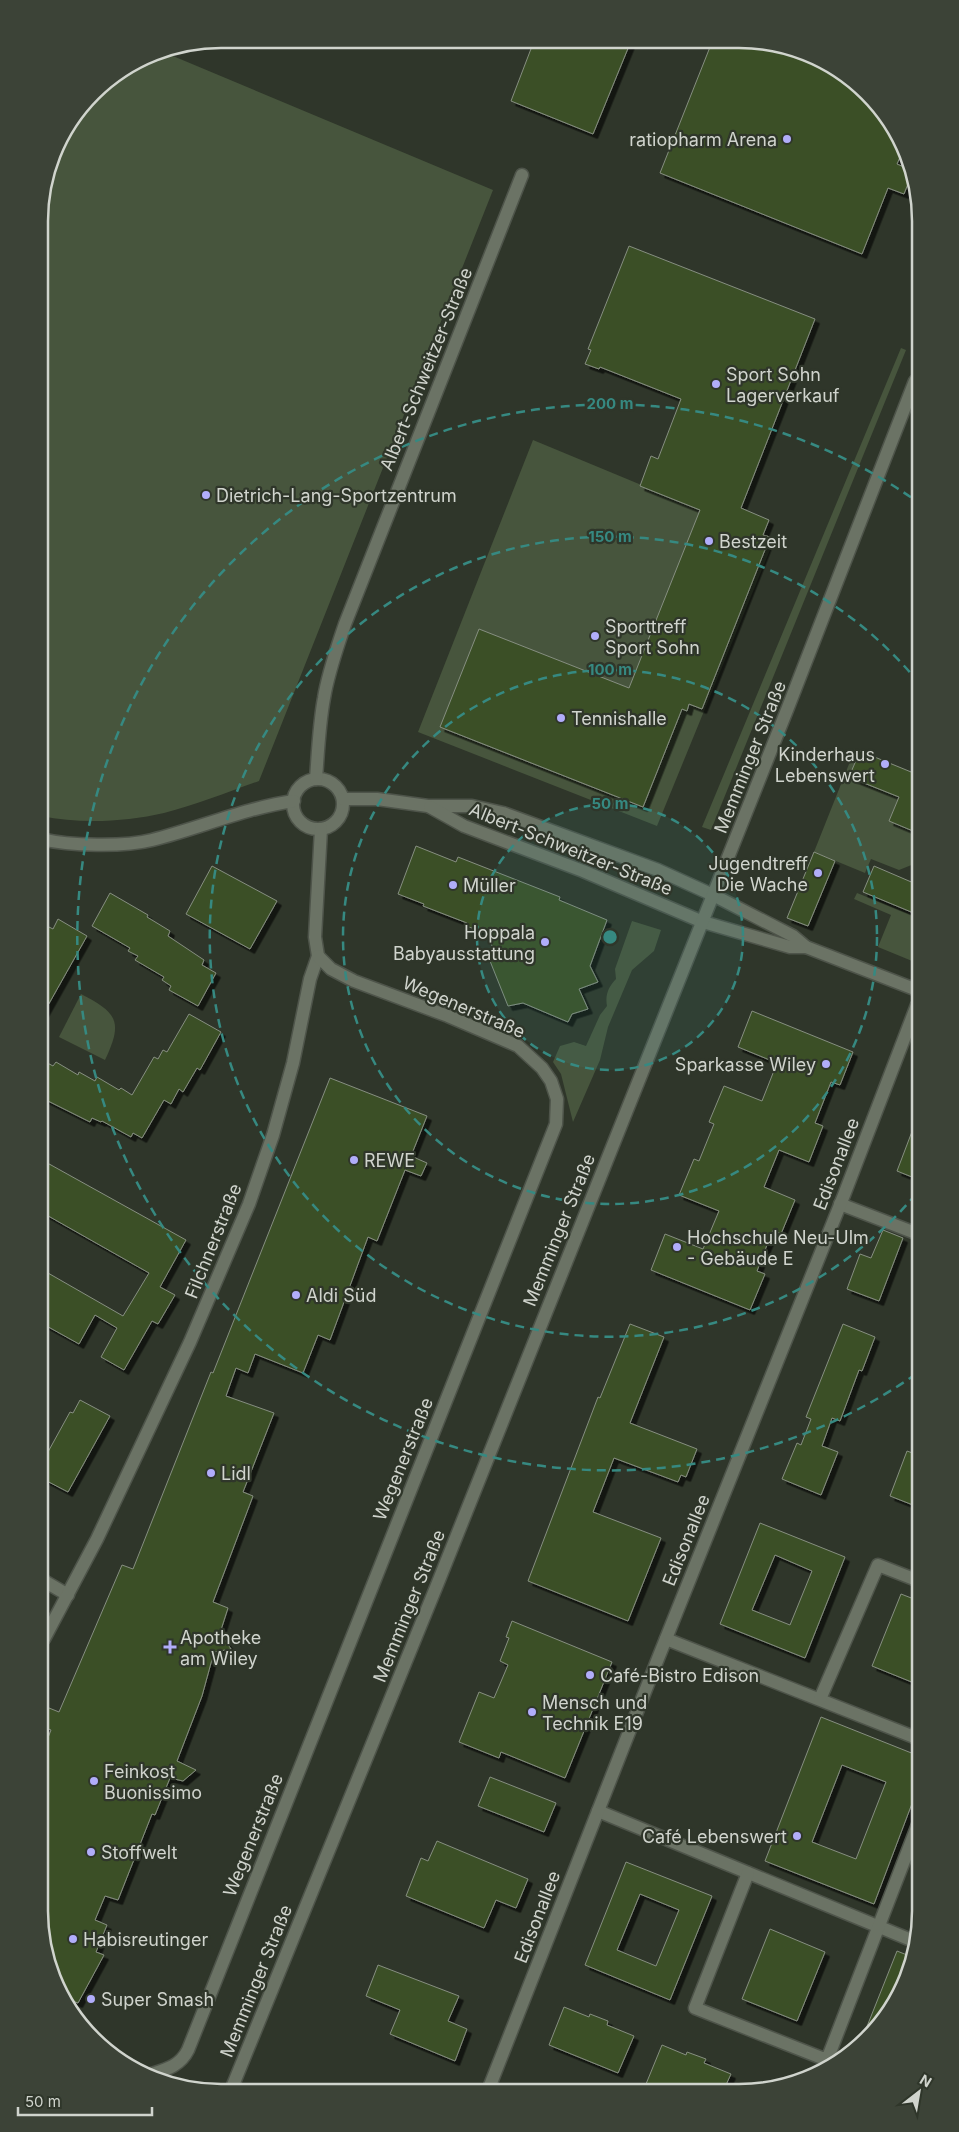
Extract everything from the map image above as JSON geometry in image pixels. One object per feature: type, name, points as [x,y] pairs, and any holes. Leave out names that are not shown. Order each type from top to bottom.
[{"type":"street","name":"Albert-Schweitzer-Straße","points":[[316,779],[324,697],[342,631],[522,174]]},
{"type":"street","name":"Memminger Straße","points":[[233,2084],[437,1585],[794,694],[912,389]]},
{"type":"street","points":[[316,779],[335,786],[343,799],[341,816],[333,825],[321,829],[310,828],[300,822],[294,811],[297,791],[302,785],[316,779]]},
{"type":"street","name":"Albert-Schweitzer-Straße","points":[[343,799],[377,799],[428,806],[472,806],[503,813],[658,870],[713,895],[793,936],[806,947]]},
{"type":"street","points":[[48,844],[91,845],[151,840],[228,817],[294,801]]},
{"type":"street","name":"Albert-Schweitzer-Straße","points":[[428,806],[464,826],[583,871],[702,922],[790,947],[806,947]]},
{"type":"street","name":"Filchnerstraße","points":[[48,1632],[102,1530],[186,1350],[249,1204],[273,1135],[293,1063],[310,979],[318,956],[315,937],[321,829]]},
{"type":"street","points":[[806,947],[912,988]]},
{"type":"street","name":"Wegenerstraße","points":[[157,2072],[176,2065],[183,2059],[188,2050],[556,1124],[557,1099],[552,1081],[542,1068],[518,1046],[448,1016],[354,981],[331,969],[318,956]]},
{"type":"street","name":"Edisonallee","points":[[491,2084],[912,1019]]},
{"type":"street","points":[[840,1204],[911,1231]]},
{"type":"street","points":[[820,1699],[878,1565],[911,1578]]},
{"type":"street","points":[[48,1583],[68,1595]]},
{"type":"street","points":[[666,1639],[911,1737]]},
{"type":"street","points":[[598,1811],[909,1939]]},
{"type":"street","points":[[827,2060],[911,1845]]},
{"type":"street","points":[[748,1873],[695,2008],[827,2060]]},
{"type":"green space","name":"Dietrich-Lang-Sportzentrum","points":[[171,55],[493,190],[259,781],[188,806],[149,816],[102,821],[48,817],[48,209],[51,187],[61,154],[77,124],[90,106],[106,90],[124,77],[144,65]]},
{"type":"green space","points":[[901,348],[906,350],[711,830],[702,827]]},
{"type":"green space","name":"Sporttreff Sport Sohn","points":[[533,440],[774,540],[657,826],[418,732]]},
{"type":"green space","points":[[855,749],[860,751],[850,777],[899,797],[889,821],[912,831],[912,865],[899,870],[871,859],[865,873],[814,852]]},
{"type":"green space","points":[[857,893],[912,915],[912,961],[878,947],[891,915],[854,899]]},
{"type":"green space","points":[[632,921],[661,930],[654,951],[632,970],[608,1027],[600,1060],[573,1122],[561,1074],[553,1062],[560,1046],[574,1042],[586,1046],[600,1015],[607,1006],[608,992],[616,979],[615,969]]},
{"type":"green space","points":[[81,994],[103,1007],[114,1020],[114,1036],[105,1060],[59,1037]]},
{"type":"building","points":[[531,48],[628,48],[593,134],[511,101]]},
{"type":"building","name":"ratiopharm Arena","points":[[710,48],[761,49],[794,57],[815,65],[853,90],[869,106],[888,134],[900,158],[897,164],[903,166],[908,185],[904,194],[888,188],[862,254],[660,173]]},
{"type":"building","points":[[629,246],[815,319],[741,508],[769,520],[763,535],[770,537],[702,709],[689,704],[687,711],[682,709],[643,807],[440,727],[479,629],[629,688],[700,510],[640,486],[651,456],[658,459],[681,399],[600,367],[599,369],[585,364],[591,350],[588,349]]},
{"type":"building","points":[[860,751],[912,772],[912,830],[889,821],[899,797],[849,777]]},
{"type":"building","name":"Hoppala Babyausstattung","points":[[416,846],[456,862],[458,857],[560,897],[559,900],[607,920],[590,966],[598,982],[579,989],[588,1009],[572,1014],[568,1022],[523,1003],[508,1006],[490,961],[494,950],[486,933],[466,926],[467,923],[398,894]]},
{"type":"building","points":[[814,852],[835,861],[808,926],[787,918]]},
{"type":"building","points":[[212,866],[277,901],[250,949],[186,914]]},
{"type":"building","points":[[874,866],[912,882],[912,912],[863,892]]},
{"type":"building","points":[[110,893],[148,915],[147,917],[170,931],[168,936],[204,960],[202,965],[216,973],[198,1006],[169,990],[171,986],[162,980],[164,977],[135,960],[138,956],[128,951],[130,948],[92,926]]},
{"type":"building","points":[[58,919],[87,936],[48,1005],[48,929],[49,927],[53,929]]},
{"type":"building","points":[[752,1011],[853,1052],[840,1085],[831,1082],[815,1123],[823,1126],[809,1162],[779,1150],[764,1187],[795,1200],[781,1234],[773,1230],[757,1271],[765,1274],[750,1310],[651,1270],[665,1234],[703,1249],[719,1211],[679,1195],[694,1159],[699,1161],[714,1124],[709,1122],[724,1086],[762,1101],[777,1063],[738,1047]]},
{"type":"building","points":[[189,1014],[221,1032],[200,1070],[197,1068],[183,1092],[179,1089],[171,1104],[164,1100],[142,1138],[133,1133],[131,1137],[102,1121],[92,1118],[90,1122],[48,1101],[48,1063],[53,1066],[56,1062],[78,1075],[79,1072],[95,1081],[97,1077],[132,1095],[154,1057],[158,1059],[163,1050],[167,1052]]},
{"type":"building","points":[[330,1078],[427,1116],[411,1156],[427,1163],[421,1176],[405,1170],[377,1241],[368,1237],[330,1340],[318,1335],[303,1373],[255,1354],[248,1373],[236,1368],[226,1396],[274,1413],[243,1492],[253,1496],[213,1602],[228,1608],[220,1633],[231,1649],[214,1652],[202,1696],[177,1761],[196,1770],[183,1781],[170,1778],[155,1815],[152,1814],[118,1900],[105,1896],[95,1920],[107,1925],[96,1952],[104,1955],[78,2003],[73,2001],[61,1978],[53,1956],[49,1934],[48,1738],[51,1730],[48,1729],[48,1708],[59,1712],[122,1565],[133,1569],[211,1372],[213,1373]]},
{"type":"building","points":[[911,1133],[911,1177],[897,1171]]},
{"type":"building","points":[[48,1163],[186,1240],[160,1287],[175,1295],[158,1324],[152,1321],[124,1370],[101,1357],[117,1328],[95,1315],[79,1344],[48,1327],[48,1273],[123,1316],[149,1273],[48,1216]]},
{"type":"building","points":[[883,1230],[903,1238],[879,1301],[847,1289],[860,1254],[871,1258]]},
{"type":"building","points":[[630,1324],[664,1337],[630,1423],[697,1449],[686,1477],[681,1475],[678,1482],[614,1458],[593,1512],[661,1538],[628,1621],[528,1581],[598,1397],[600,1398]]},
{"type":"building","points":[[843,1324],[875,1337],[862,1371],[859,1370],[840,1421],[832,1418],[822,1446],[838,1452],[821,1495],[782,1479],[797,1443],[801,1445],[811,1419],[806,1417]]},
{"type":"building","points":[[80,1400],[110,1416],[68,1492],[48,1482],[48,1452],[70,1412],[73,1413]]},
{"type":"building","points":[[907,1451],[911,1453],[911,1504],[890,1496]]},
{"type":"building","points":[[760,1523],[845,1557],[805,1658],[720,1624]],"holes":[[[775,1555],[812,1571],[790,1625],[752,1610]]]},
{"type":"building","points":[[901,1594],[911,1598],[911,1682],[872,1666]]},
{"type":"building","name":"Mensch und Technik E19","points":[[512,1621],[612,1662],[565,1778],[501,1752],[499,1758],[459,1742],[479,1692],[494,1698],[508,1665],[500,1661],[509,1638],[506,1637]]},
{"type":"building","points":[[821,1717],[911,1753],[911,1806],[874,1904],[765,1861]],"holes":[[[842,1765],[886,1782],[856,1859],[812,1842]]]},
{"type":"building","points":[[490,1777],[556,1803],[544,1832],[478,1806]]},
{"type":"building","points":[[437,1841],[528,1879],[516,1908],[496,1900],[484,1928],[406,1896],[421,1858],[428,1861]]},
{"type":"building","points":[[626,1862],[712,1896],[670,2000],[585,1965]],"holes":[[[640,1894],[679,1910],[656,1966],[617,1950]]]},
{"type":"building","points":[[770,1929],[825,1952],[797,2021],[742,1999]]},
{"type":"building","points":[[897,1951],[906,1955],[888,1998],[866,2029]]},
{"type":"building","points":[[378,1965],[459,1996],[448,2021],[467,2029],[455,2061],[390,2034],[400,2010],[366,1996]]},
{"type":"building","points":[[564,2007],[589,2017],[590,2014],[608,2021],[607,2025],[634,2036],[618,2073],[549,2045]]},
{"type":"building","points":[[662,2045],[686,2055],[687,2052],[706,2059],[704,2063],[731,2074],[726,2084],[646,2084]]},
{"type":"place","name":"ratiopharm Arena","points":[[787,139]]},
{"type":"place","name":"Sport Sohn Lagerverkauf","points":[[716,384]]},
{"type":"place","name":"Dietrich-Lang-Sportzentrum","points":[[206,495]]},
{"type":"place","name":"Bestzeit","points":[[709,541]]},
{"type":"place","name":"Sporttreff Sport Sohn","points":[[595,636]]},
{"type":"place","name":"Tennishalle","points":[[561,718]]},
{"type":"place","name":"Kinderhaus Lebenswert","points":[[885,764]]},
{"type":"place","name":"Jugendtreff Die Wache","points":[[818,873]]},
{"type":"place","name":"Müller","points":[[453,885]]},
{"type":"place","name":"Hoppala Babyausstattung","points":[[545,942]]},
{"type":"place","name":"Sparkasse Wiley","points":[[826,1064]]},
{"type":"place","name":"REWE","points":[[354,1160]]},
{"type":"place","name":"Hochschule Neu-Ulm - Gebäude E","points":[[677,1247]]},
{"type":"place","name":"Aldi Süd","points":[[296,1295]]},
{"type":"place","name":"Lidl","points":[[211,1473]]},
{"type":"place","name":"Apotheke am Wiley","points":[[170,1647]]},
{"type":"place","name":"Café-Bistro Edison","points":[[590,1675]]},
{"type":"place","name":"Mensch und Technik E19","points":[[532,1712]]},
{"type":"place","name":"Feinkost Buonissimo","points":[[94,1781]]},
{"type":"place","name":"Café Lebenswert","points":[[797,1836]]},
{"type":"place","name":"Stoffwelt","points":[[91,1852]]},
{"type":"place","name":"Habisreutinger","points":[[73,1939]]},
{"type":"place","name":"Super Smash","points":[[91,1999]]}]
